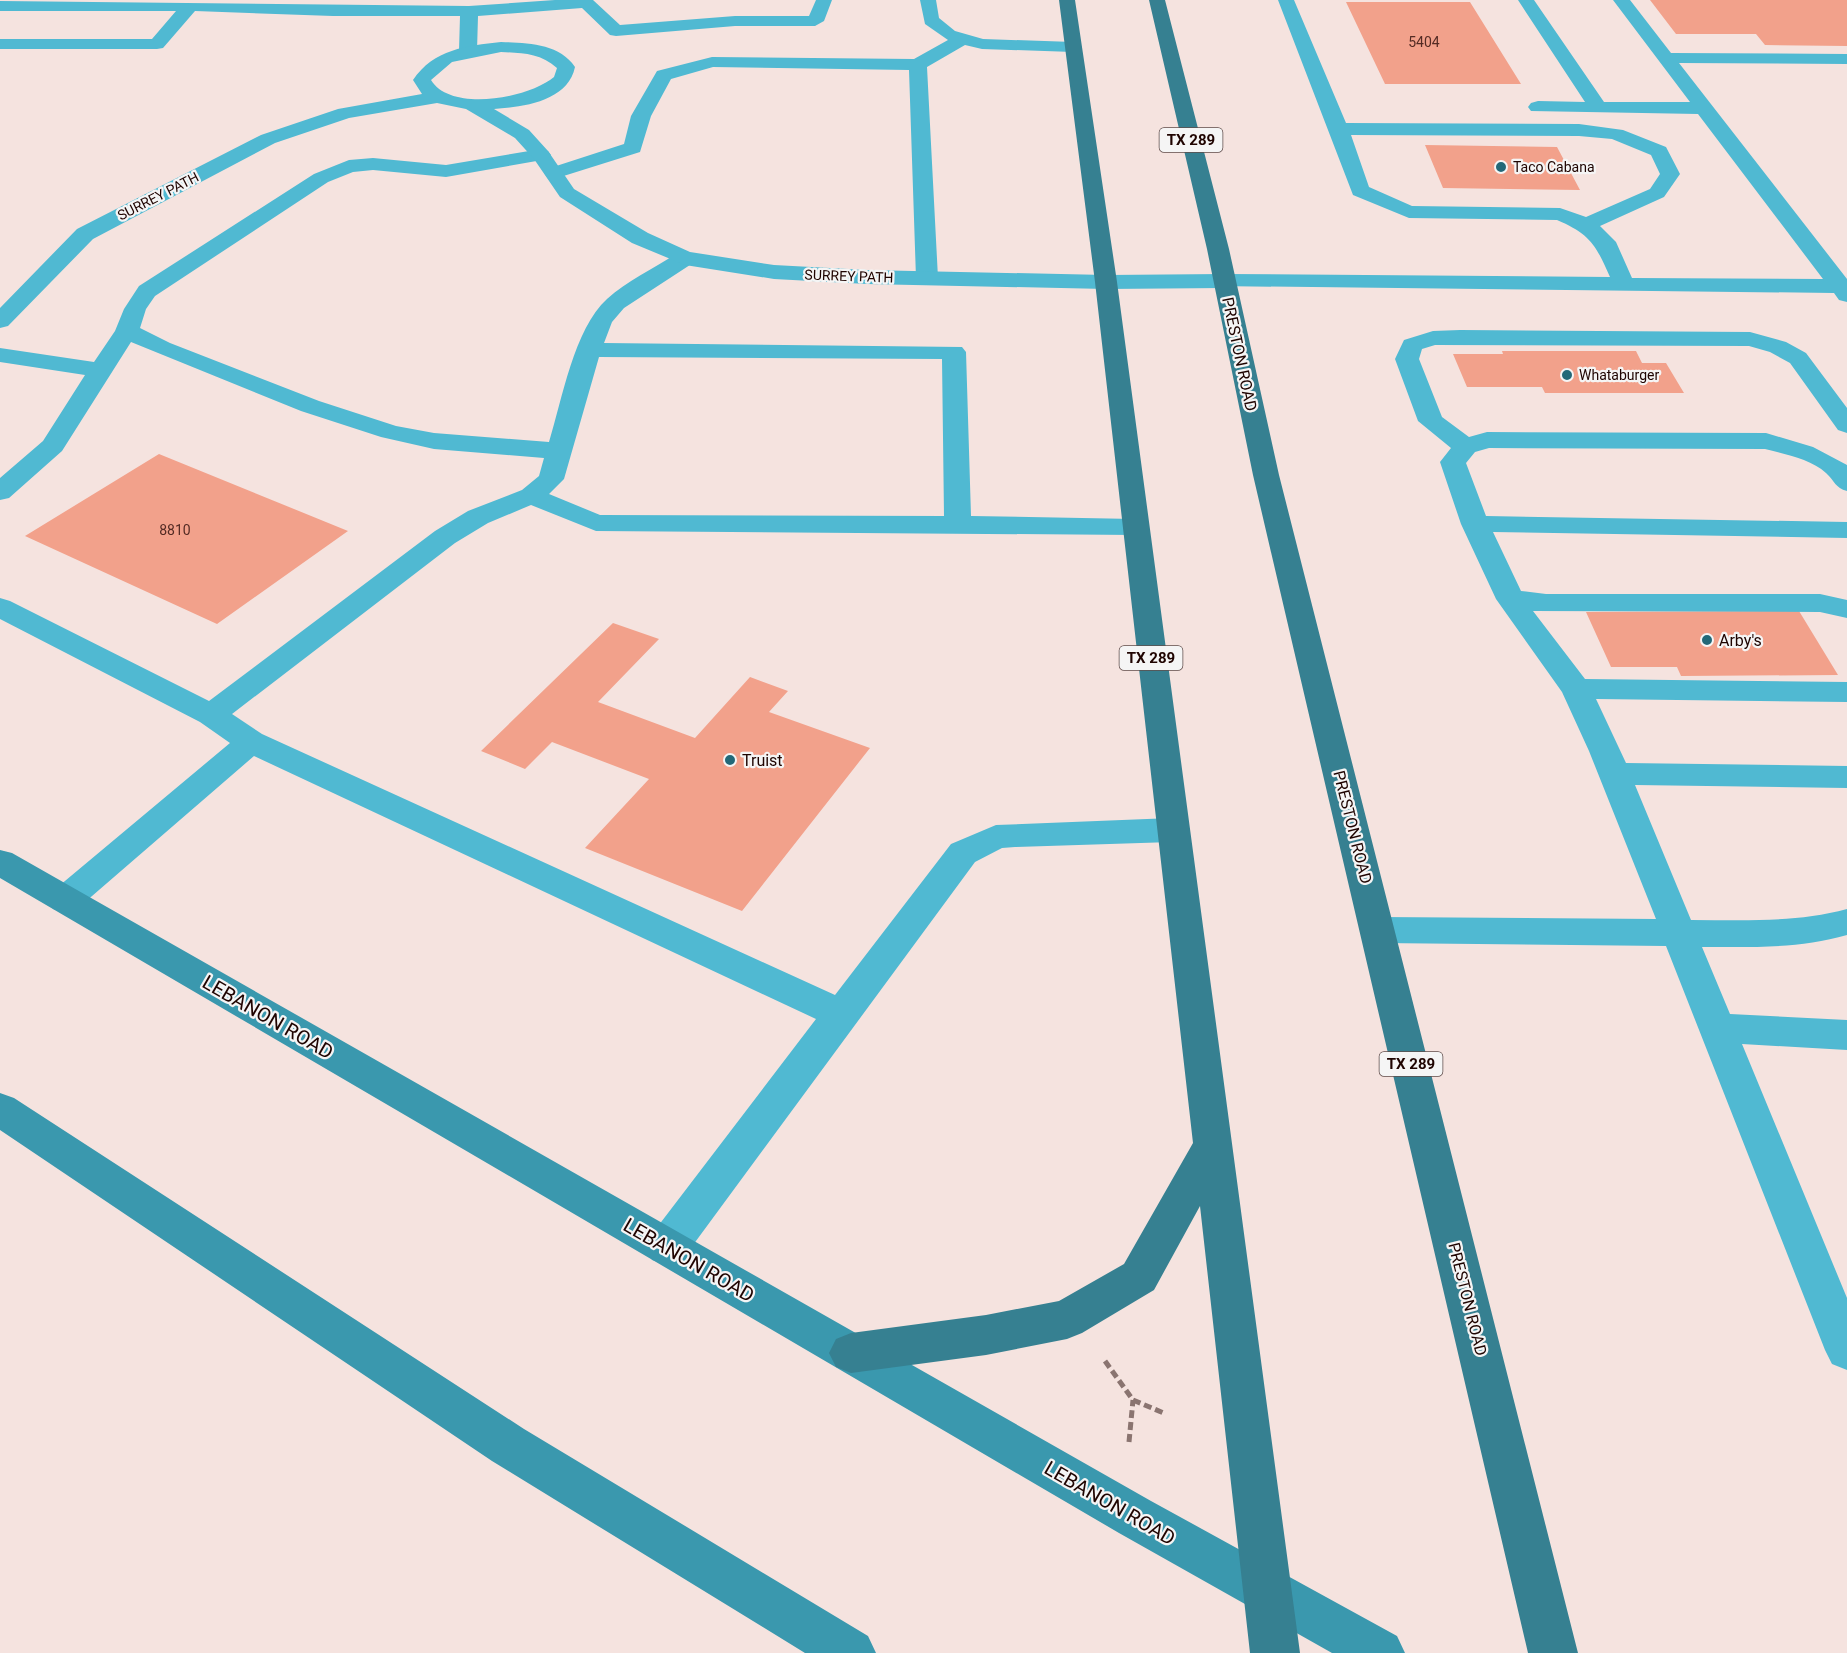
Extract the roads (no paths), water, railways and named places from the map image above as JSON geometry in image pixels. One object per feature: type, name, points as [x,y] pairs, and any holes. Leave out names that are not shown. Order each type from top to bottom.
[{"type":"main road","name":"TX 289","points":[[1067,0],[1106,282],[1210,1149],[1275,1653]]},
{"type":"main road","name":"PRESTON ROAD","points":[[1156,0],[1224,281],[1266,475],[1379,930],[1553,1653]]},
{"type":"main road","name":"LEBANON ROAD","points":[[0,862],[1267,1593],[1380,1653]]},
{"type":"main road","points":[[0,1109],[508,1445],[851,1653]]},
{"type":"main road","points":[[851,1353],[986,1335],[1067,1319],[1139,1277],[1210,1149]]},
{"type":"street","points":[[0,6],[338,6],[470,11],[586,3],[616,31],[735,21],[815,21],[824,0]]},
{"type":"street","points":[[928,0],[931,20],[949,35],[982,44],[1073,47]]},
{"type":"street","points":[[1286,0],[1339,129],[1360,190],[1409,212],[1560,214],[1586,225],[1605,242],[1624,284]]},
{"type":"street","points":[[1526,0],[1599,108]]},
{"type":"street","points":[[1621,0],[1845,289]]},
{"type":"street","points":[[0,44],[156,44],[190,6]]},
{"type":"street","points":[[468,51],[470,11]]},
{"type":"street","points":[[0,492],[53,446],[127,331],[135,309],[147,291],[321,178],[349,166],[373,164],[446,171],[548,164],[633,148],[641,116],[664,75],[712,62],[918,65],[962,39]]},
{"type":"street","name":"SURREY PATH","points":[[0,321],[85,234],[268,139],[345,113],[438,97],[472,104],[514,101],[543,92],[562,80],[566,67],[555,56],[532,49],[501,47],[468,51],[444,58],[429,69],[345,113]]},
{"type":"street","points":[[1666,58],[1847,59]]},
{"type":"street","points":[[918,65],[927,278]]},
{"type":"street","points":[[429,69],[422,80],[428,91],[438,97]]},
{"type":"street","name":"SURREY PATH","points":[[522,134],[543,92]]},
{"type":"street","name":"SURREY PATH","points":[[472,104],[522,134],[548,164],[567,193],[640,238],[685,258],[774,272],[1106,282],[1624,284],[1845,289]]},
{"type":"street","points":[[1330,106],[1353,107]]},
{"type":"street","points":[[1517,107],[1703,108]]},
{"type":"street","points":[[1339,129],[1579,130],[1616,134],[1659,152],[1670,174],[1657,193],[1586,225]]},
{"type":"street","points":[[211,715],[445,537],[478,517],[531,496],[551,478],[589,350],[601,320],[615,303],[685,258]]},
{"type":"street","points":[[127,331],[162,348],[310,406],[390,432],[434,441],[559,451]]},
{"type":"street","points":[[1466,447],[1431,421],[1407,359],[1412,345],[1433,338],[1460,337],[1750,339],[1778,347],[1798,358],[1847,425]]},
{"type":"street","points":[[589,350],[954,352],[958,524]]},
{"type":"street","points":[[0,355],[100,370]]},
{"type":"street","points":[[1843,468],[1804,452],[1766,441],[1487,440],[1466,447],[1453,462],[1476,524],[1510,599],[1576,690],[1615,774],[1847,1350]]},
{"type":"street","points":[[531,496],[596,524],[1135,526]]},
{"type":"street","points":[[1476,524],[1847,530]]},
{"type":"street","points":[[1510,599],[1546,603],[1820,603],[1847,609]]},
{"type":"street","points":[[0,607],[211,715],[251,742],[841,1014]]},
{"type":"street","points":[[1576,690],[1847,692]]},
{"type":"street","points":[[65,900],[251,742]]},
{"type":"street","points":[[1615,774],[1847,777]]},
{"type":"street","points":[[667,1247],[963,853],[996,837],[1172,830]]},
{"type":"street","points":[[1379,930],[1775,934],[1818,930],[1847,922]]},
{"type":"street","points":[[1716,1028],[1847,1035]]},
{"type":"place","name":"Taco Cabana","points":[[1501,167]]},
{"type":"place","name":"Whataburger","points":[[1567,375]]},
{"type":"place","name":"Arby's","points":[[1707,640]]},
{"type":"place","name":"Truist","points":[[730,760]]}]
